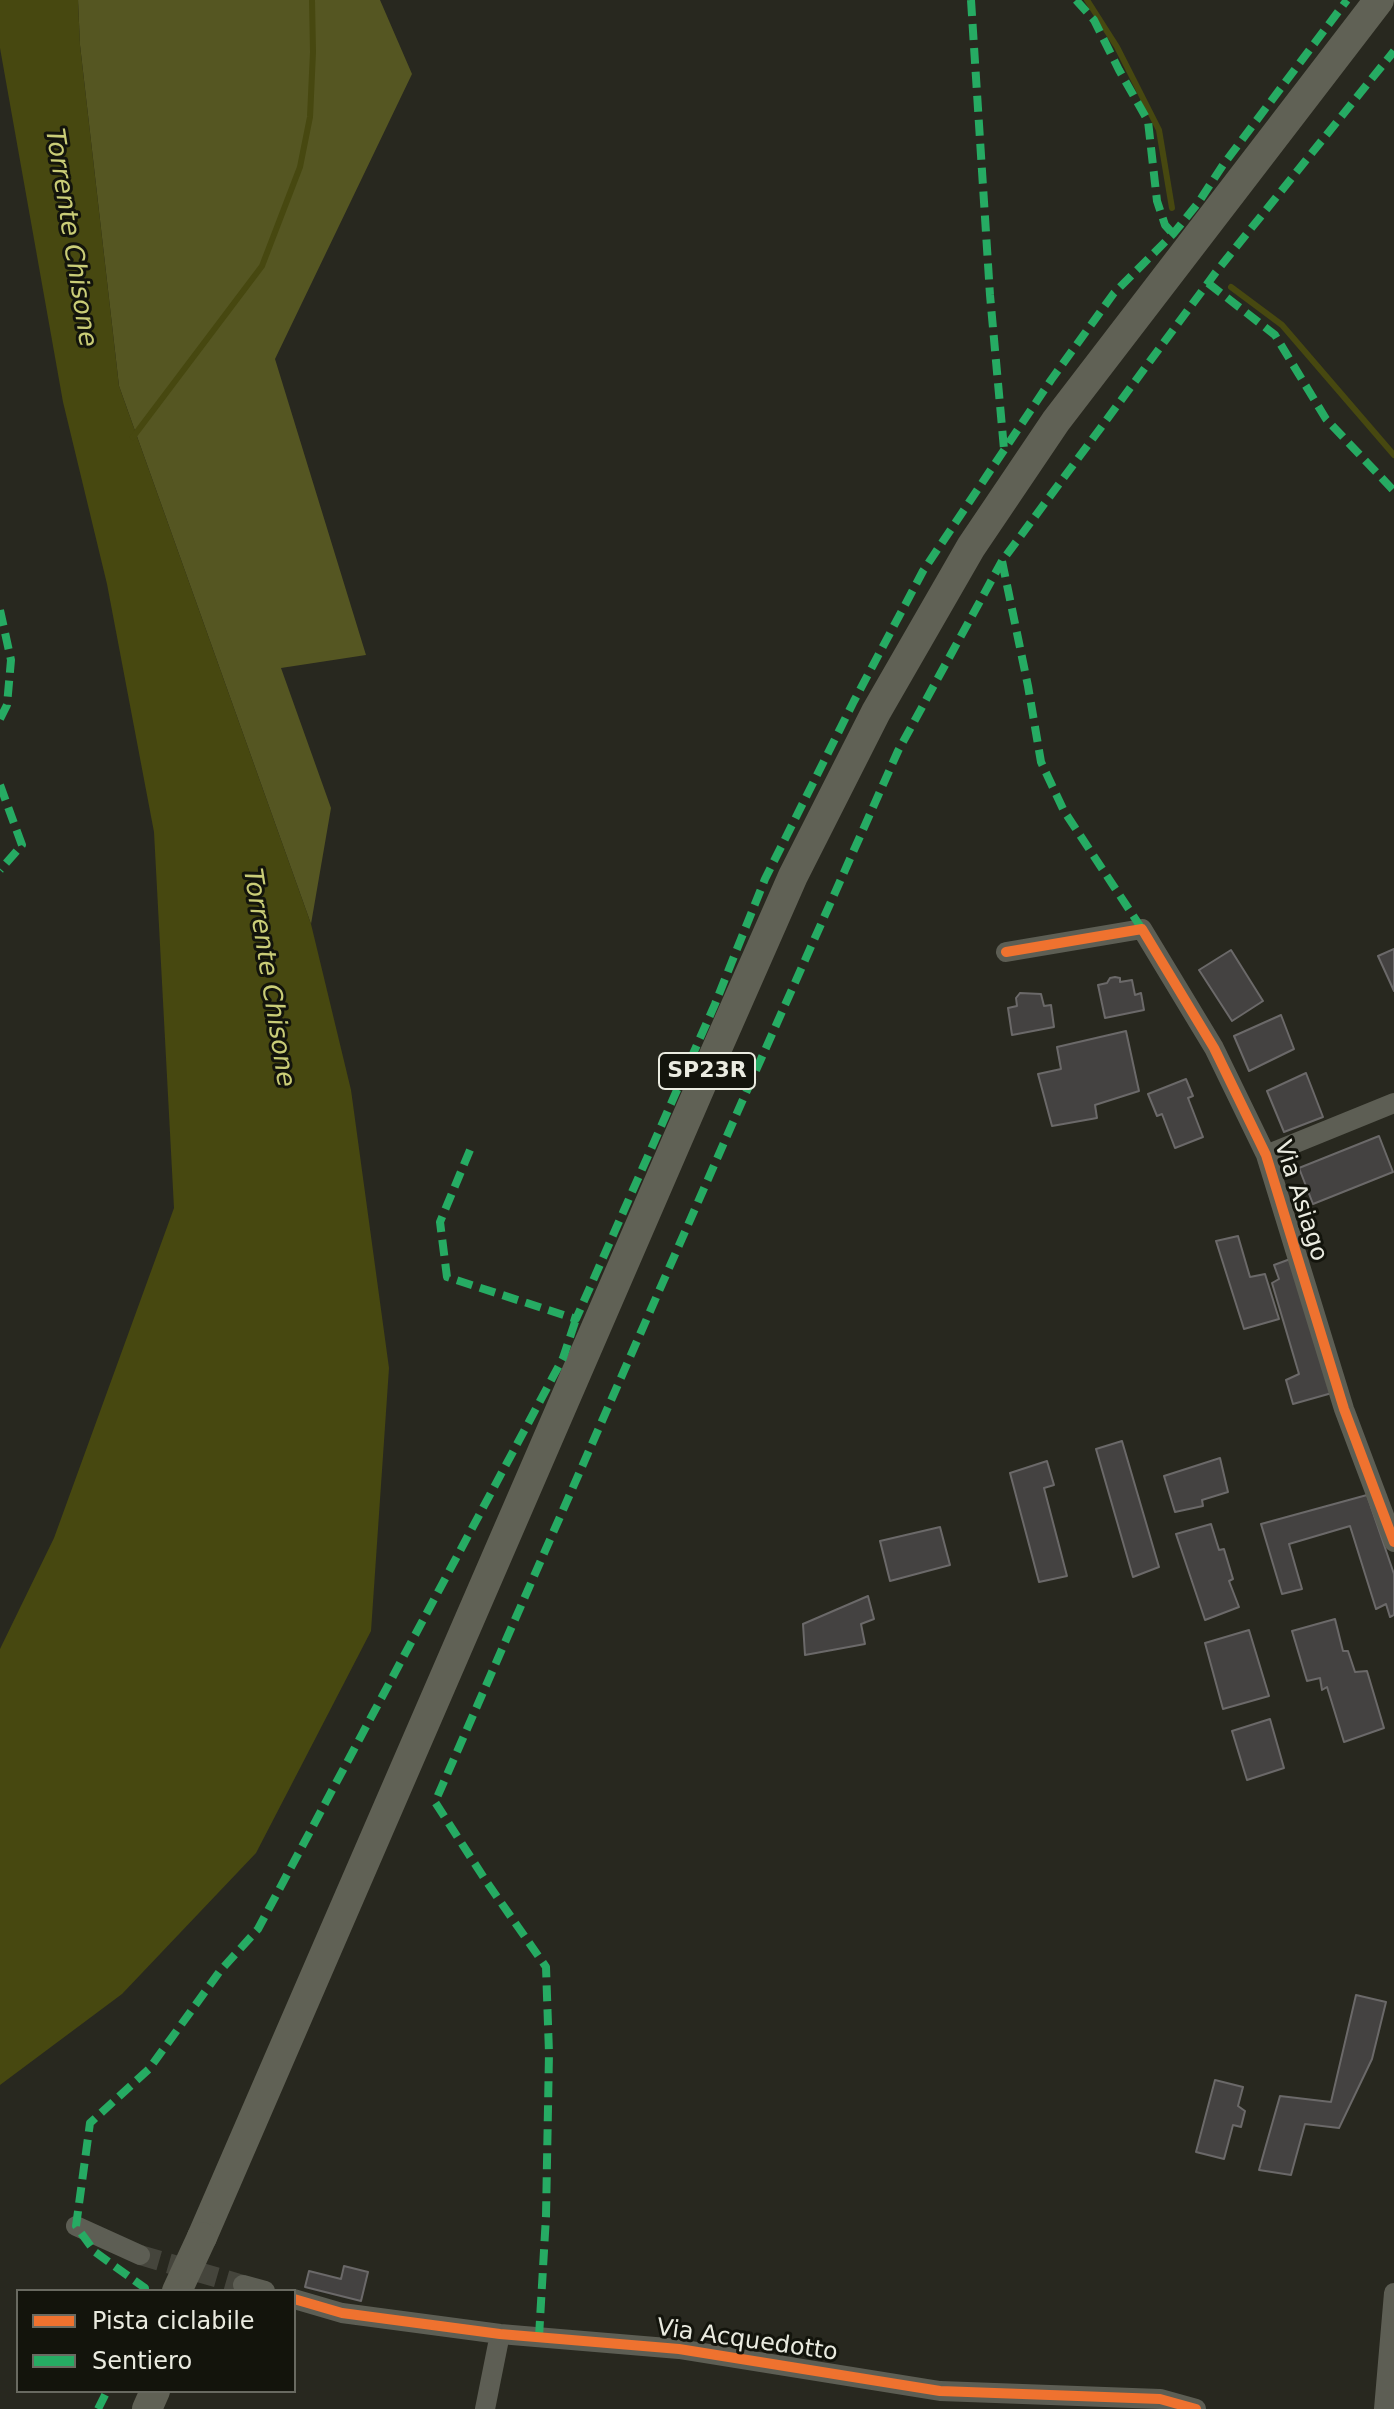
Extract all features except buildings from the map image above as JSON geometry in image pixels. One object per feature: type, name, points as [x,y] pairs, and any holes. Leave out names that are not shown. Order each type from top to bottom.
[{"type":"highway","name":"SP23R","points":[[200,2289],[212,2239],[720,1041],[793,876],[876,712],[971,547],[1056,421],[1379,0]]},
{"type":"highway","name":"SP23R","points":[[178,2289],[212,2239],[814,878],[896,716],[994,546],[1072,430],[1394,10]]},
{"type":"street","name":"Via Asiago","points":[[1006,952],[1142,929],[1214,1048],[1266,1155],[1344,1409],[1394,1542]]},
{"type":"street","name":"Via Asiago","points":[[1266,1155],[1394,1103]]},
{"type":"street","points":[[76,2226],[140,2255]]},
{"type":"street","points":[[243,2285],[258,2289]]},
{"type":"street","points":[[1384,2409],[1391,2363],[1394,2293]]},
{"type":"street","name":"Via Acquedotto","points":[[296,2300],[342,2313],[500,2334],[679,2349],[940,2391],[1160,2399],[1196,2409]]},
{"type":"street","points":[[485,2409],[500,2334]]},
{"type":"shaded area","points":[[78,0],[380,0],[412,74],[275,359],[366,655],[281,668],[331,808],[311,924],[119,386],[80,45]]},
{"type":"water","name":"Torrente Chisone","points":[[0,0],[78,0],[80,45],[119,386],[311,924],[351,1090],[389,1368],[371,1631],[256,1853],[122,1994],[0,2085],[0,1649],[54,1538],[174,1208],[154,832],[107,584],[63,402],[0,48]]},
{"type":"waterway","points":[[133,437],[262,266],[300,167],[310,117],[312,0]]},
{"type":"waterway","points":[[1087,0],[1117,47],[1159,130],[1172,208]]},
{"type":"waterway","points":[[1231,287],[1282,325],[1394,455]]},
{"type":"tunnel","points":[[140,2255],[243,2285]]},
{"type":"marked path","points":[[971,0],[990,295],[1004,449]]},
{"type":"marked path","points":[[1076,0],[1094,20],[1148,121],[1157,201],[1165,225],[1173,234]]},
{"type":"marked path","points":[[470,1150],[440,1222],[447,1277],[576,1319],[715,1004],[765,879],[923,571],[1051,380],[1114,293],[1173,234],[1198,203],[1347,0]]},
{"type":"marked path","points":[[1142,929],[1064,811],[1041,762],[1002,561],[1216,272],[1394,51]]},
{"type":"marked path","points":[[1208,283],[1275,335],[1326,419],[1394,491]]},
{"type":"marked path","points":[[539,2337],[546,2216],[549,2053],[546,1967],[435,1802],[898,751],[1002,561]]},
{"type":"marked path","points":[[0,610],[11,660],[7,705],[0,719]]},
{"type":"marked path","points":[[0,785],[22,845],[0,870]]},
{"type":"marked path","points":[[145,2289],[95,2252],[76,2226],[90,2123],[149,2069],[220,1971],[258,1929],[563,1358],[576,1319]]},
{"type":"marked path","points":[[98,2409],[106,2393]]},
{"type":"cycle path","points":[[1006,952],[1142,929],[1214,1048],[1266,1155],[1344,1409],[1394,1542]]},
{"type":"cycle path","points":[[296,2300],[342,2313],[500,2334],[679,2349],[940,2391],[1160,2399],[1196,2409]]}]
